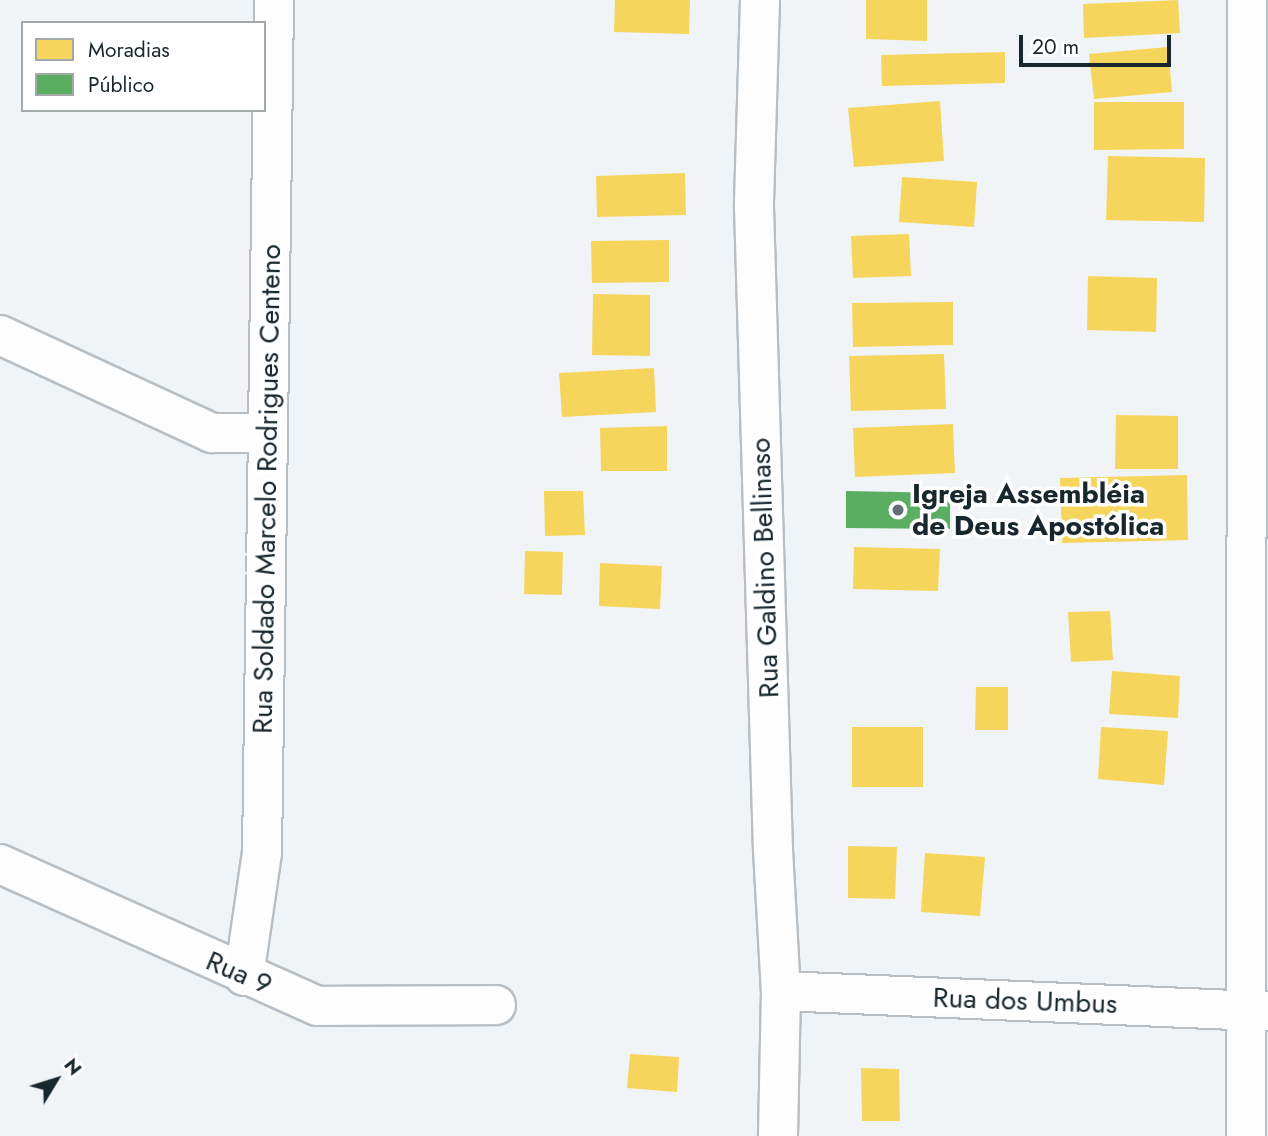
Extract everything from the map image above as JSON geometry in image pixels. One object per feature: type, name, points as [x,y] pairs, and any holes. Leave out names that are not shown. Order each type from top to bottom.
[{"type":"street","name":"Rua Soldado Marcelo Rodrigues Centeno","points":[[244,976],[262,853],[274,0]]},
{"type":"street","name":"Rua Galdino Bellinaso","points":[[760,0],[754,207],[772,836],[782,991],[779,1136]]},
{"type":"street","points":[[1246,1136],[1257,1011],[1247,0]]},
{"type":"street","points":[[0,335],[212,433],[268,433]]},
{"type":"street","name":"Rua 9","points":[[0,864],[244,976],[318,1006],[496,1005]]},
{"type":"street","name":"Rua dos Umbus","points":[[782,991],[1257,1011]]},
{"type":"building: Moradias","points":[[615,0],[690,0],[689,34],[614,32]]},
{"type":"building: Moradias","points":[[866,0],[927,0],[927,41],[866,39]]},
{"type":"building: Moradias","points":[[1178,0],[1180,33],[1084,38],[1083,4]]},
{"type":"building: Moradias","points":[[1168,47],[1172,92],[1094,99],[1089,54]]},
{"type":"building: Moradias","points":[[1005,52],[1005,83],[882,86],[881,55]]},
{"type":"building: Moradias","points":[[940,101],[944,161],[854,167],[848,108]]},
{"type":"building: Moradias","points":[[1094,102],[1184,102],[1184,149],[1094,150]]},
{"type":"building: Moradias","points":[[1108,156],[1205,158],[1204,222],[1106,220]]},
{"type":"building: Moradias","points":[[685,173],[686,215],[597,217],[596,176]]},
{"type":"building: Moradias","points":[[902,177],[977,182],[974,227],[899,222]]},
{"type":"building: Moradias","points":[[909,234],[911,276],[853,278],[851,236]]},
{"type":"building: Moradias","points":[[669,240],[669,282],[592,283],[591,241]]},
{"type":"building: Moradias","points":[[1088,276],[1157,278],[1156,332],[1087,330]]},
{"type":"building: Moradias","points":[[593,294],[650,295],[650,356],[592,355]]},
{"type":"building: Moradias","points":[[953,302],[953,345],[853,347],[852,303]]},
{"type":"building: Moradias","points":[[944,354],[946,409],[851,411],[849,356]]},
{"type":"building: Moradias","points":[[654,368],[656,412],[562,417],[559,373]]},
{"type":"building: Moradias","points":[[1116,415],[1178,416],[1178,469],[1115,469]]},
{"type":"building: Moradias","points":[[953,424],[955,473],[855,477],[853,428]]},
{"type":"building: Moradias","points":[[667,426],[667,471],[601,471],[600,428]]},
{"type":"building: Moradias","points":[[1187,475],[1188,540],[1062,543],[1060,478]]},
{"type":"building: Moradias","points":[[544,491],[583,491],[585,535],[545,536]]},
{"type":"building: Moradias","points":[[854,547],[940,549],[938,591],[853,589]]},
{"type":"building: Moradias","points":[[525,551],[563,552],[562,595],[524,594]]},
{"type":"building: Moradias","points":[[600,563],[662,566],[660,609],[599,606]]},
{"type":"building: Moradias","points":[[1110,611],[1113,660],[1071,662],[1068,612]]},
{"type":"building: Moradias","points":[[1112,671],[1180,676],[1178,718],[1109,714]]},
{"type":"building: Moradias","points":[[976,687],[1008,687],[1008,730],[975,730]]},
{"type":"building: Moradias","points":[[852,727],[923,727],[923,787],[852,787]]},
{"type":"building: Moradias","points":[[1101,727],[1168,731],[1164,785],[1098,779]]},
{"type":"building: Moradias","points":[[848,846],[897,847],[895,899],[848,898]]},
{"type":"building: Moradias","points":[[925,853],[985,857],[980,916],[921,912]]},
{"type":"building: Moradias","points":[[630,1054],[679,1057],[677,1092],[627,1088]]},
{"type":"building: Moradias","points":[[861,1068],[899,1069],[900,1121],[862,1121]]},
{"type":"building: Público","name":"Igreja Assembléia de Deus Apostólica","points":[[846,491],[950,493],[950,529],[846,528]]},
{"type":"place","name":"Igreja Assembléia de Deus Apostólica","points":[[898,510]]}]
